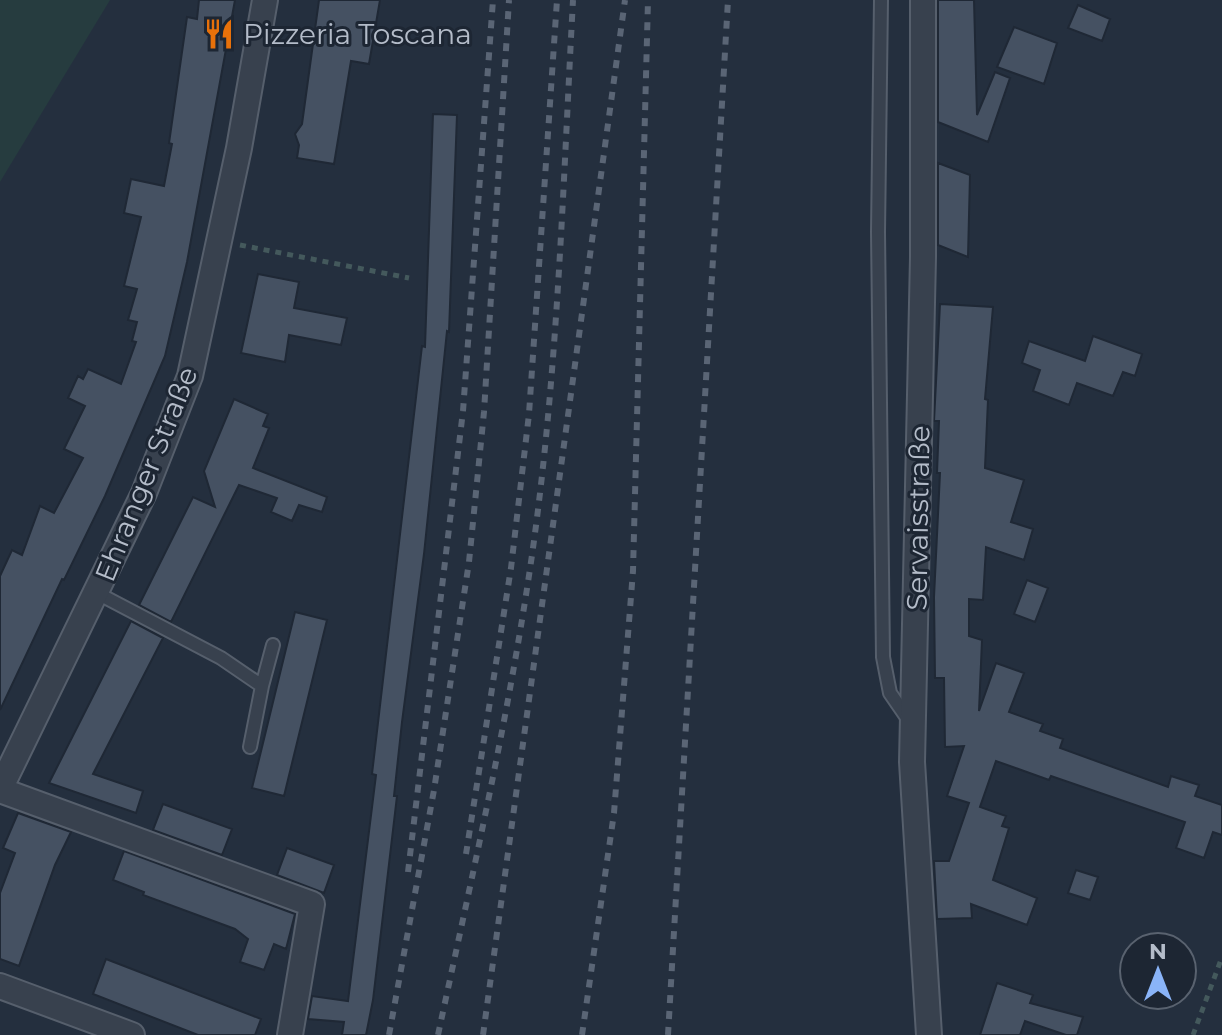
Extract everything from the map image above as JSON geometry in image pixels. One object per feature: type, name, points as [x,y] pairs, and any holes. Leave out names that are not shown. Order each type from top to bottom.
[{"type":"street","name":"Ehranger Straße","points":[[0,789],[144,493],[190,376],[239,148],[265,0]]},
{"type":"street","name":"Servaisstraße","points":[[923,0],[923,257],[912,762],[929,1035]]},
{"type":"street","points":[[0,789],[312,904],[290,1035]]},
{"type":"street","points":[[0,986],[132,1035]]},
{"type":"lane","points":[[881,0],[878,232],[883,657],[890,693],[913,728]]},
{"type":"lane","points":[[97,593],[197,644],[262,686]]},
{"type":"lane","points":[[250,747],[273,645]]},
{"type":"path","points":[[219,240],[409,278]]},
{"type":"path","points":[[1193,1035],[1222,957]]},
{"type":"green space","points":[[0,0],[110,0],[0,182]]},
{"type":"building","points":[[199,0],[235,0],[187,262],[165,356],[105,496],[0,710],[0,576],[12,550],[22,555],[40,506],[54,513],[83,458],[64,449],[85,406],[68,398],[78,376],[83,379],[88,369],[121,384],[136,342],[132,341],[137,322],[128,320],[137,289],[124,286],[141,217],[124,213],[131,179],[164,186],[187,17],[197,19]]},
{"type":"building","points":[[319,0],[380,0],[369,64],[351,61],[334,164],[297,158],[299,145],[295,134],[302,124]]},
{"type":"building","points":[[938,0],[974,0],[977,115],[995,72],[1010,78],[988,142],[938,122]]},
{"type":"building","points":[[1078,5],[1110,19],[1102,41],[1068,28]]},
{"type":"building","points":[[1014,27],[1057,43],[1044,84],[997,67]]},
{"type":"building","points":[[433,114],[457,115],[449,332],[402,722],[394,796],[397,796],[373,1000],[366,1035],[342,1035],[344,1022],[308,1019],[312,996],[348,1001],[376,775],[372,774],[422,346],[425,347]]},
{"type":"building","points":[[938,163],[970,175],[968,257],[938,245]]},
{"type":"building","points":[[258,274],[299,282],[294,308],[347,318],[341,345],[289,335],[285,362],[241,353]]},
{"type":"building","points":[[940,304],[993,307],[985,399],[988,400],[985,468],[1024,480],[1011,522],[1033,529],[1024,560],[986,547],[983,600],[969,599],[969,636],[982,640],[979,711],[996,663],[1024,673],[1009,712],[1043,724],[1040,731],[1063,739],[1060,748],[1168,787],[1171,776],[1199,785],[1195,796],[1222,805],[1222,835],[1213,832],[1204,858],[1176,848],[1185,822],[1051,776],[1049,780],[996,761],[980,807],[1006,816],[1002,826],[1009,828],[993,880],[1037,898],[1027,925],[971,904],[972,918],[937,919],[934,861],[949,861],[969,803],[947,796],[964,746],[945,747],[944,678],[935,678],[934,597],[940,473],[937,473],[939,421],[934,421]]},
{"type":"building","points":[[1093,336],[1142,354],[1135,376],[1123,372],[1113,396],[1077,383],[1069,405],[1033,391],[1040,370],[1022,363],[1029,341],[1085,361]]},
{"type":"building","points":[[234,399],[268,414],[263,426],[269,428],[253,468],[327,497],[322,512],[299,505],[292,521],[271,512],[277,498],[239,485],[171,622],[139,605],[193,497],[215,507],[204,471]]},
{"type":"building","points":[[1027,580],[1048,588],[1035,622],[1014,614]]},
{"type":"building","points":[[295,612],[327,620],[284,796],[252,788]]},
{"type":"building","points":[[131,621],[163,638],[93,774],[143,791],[136,813],[49,783]]},
{"type":"building","points":[[163,804],[232,829],[222,855],[153,830]]},
{"type":"building","points":[[18,813],[71,832],[55,865],[19,966],[0,959],[0,893],[15,853],[3,848]]},
{"type":"building","points":[[287,848],[334,865],[324,893],[277,875]]},
{"type":"building","points":[[124,851],[295,914],[286,949],[274,944],[264,970],[240,962],[248,939],[235,929],[143,895],[144,892],[113,880]]},
{"type":"building","points":[[1076,870],[1098,877],[1090,900],[1068,893]]},
{"type":"building","points":[[106,959],[261,1019],[255,1035],[198,1035],[93,994]]},
{"type":"building","points":[[997,983],[1033,995],[1030,1003],[1083,1017],[1077,1035],[1066,1035],[1025,1021],[1020,1035],[980,1035]]},
{"type":"railway","points":[[408,872],[463,411],[493,0]]},
{"type":"railway","points":[[389,1035],[434,790],[469,562],[484,412],[509,0]]},
{"type":"railway","points":[[466,854],[511,568],[529,414],[557,0]]},
{"type":"railway","points":[[438,1035],[501,736],[532,555],[554,347],[573,0]]},
{"type":"railway","points":[[483,1035],[625,0]]},
{"type":"railway","points":[[582,1035],[614,813],[633,571],[648,0]]},
{"type":"railway","points":[[668,1035],[728,0]]},
{"type":"place","name":"Pizzeria Toscana","points":[[219,34]]}]
